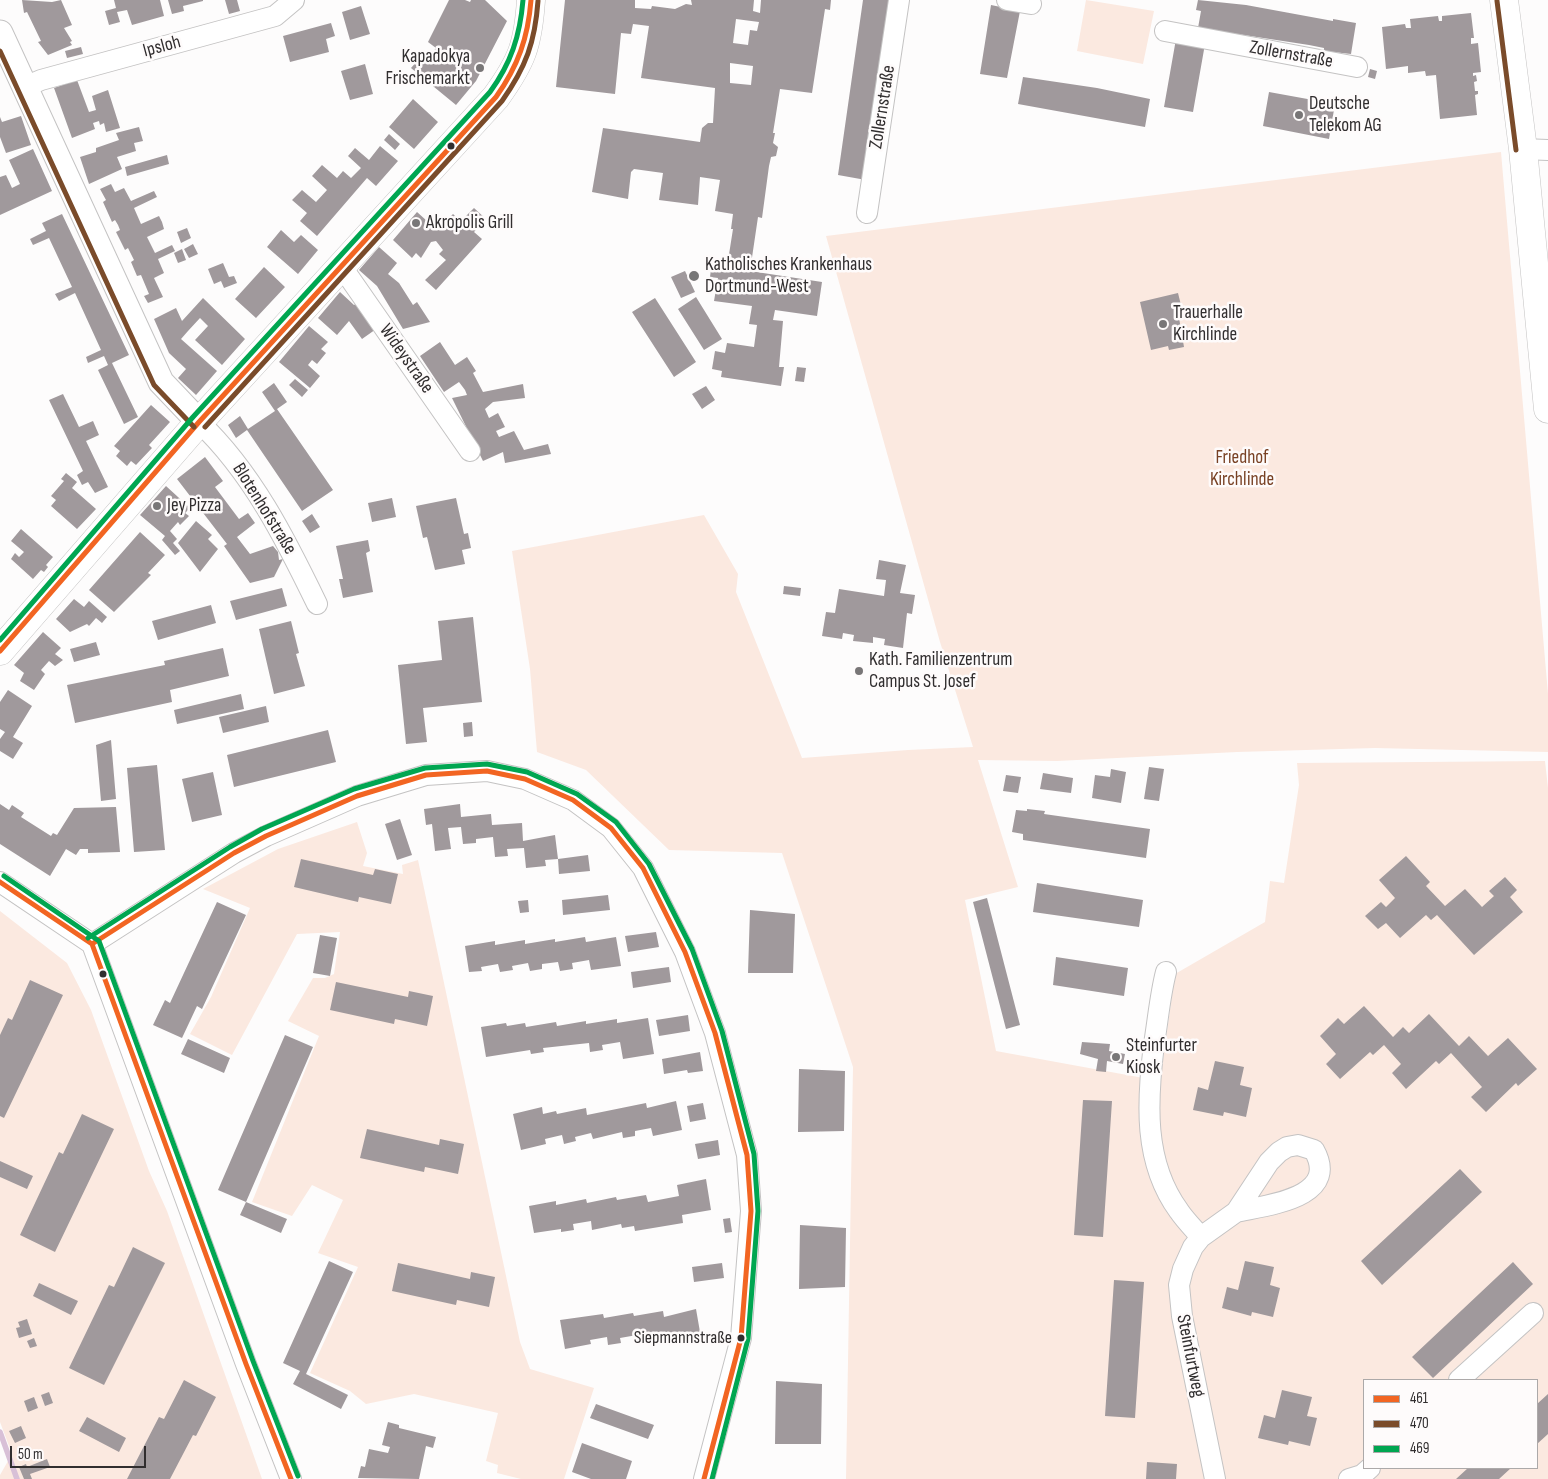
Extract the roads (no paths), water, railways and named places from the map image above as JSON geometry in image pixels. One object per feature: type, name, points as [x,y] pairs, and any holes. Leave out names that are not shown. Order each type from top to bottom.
[{"type":"main road","points":[[0,651],[199,422],[496,97],[512,75],[524,50],[529,30],[531,0]]},
{"type":"main road","points":[[1504,0],[1535,149],[1548,409]]},
{"type":"street","name":"Ipsloh","points":[[25,87],[41,80],[274,16],[294,0]]},
{"type":"street","name":"Zollernstraße","points":[[867,213],[899,0]]},
{"type":"street","points":[[1007,0],[1031,4]]},
{"type":"street","name":"Zollernstraße","points":[[1166,31],[1357,67]]},
{"type":"street","points":[[0,33],[161,382],[199,422]]},
{"type":"street","name":"Wideystraße","points":[[342,267],[470,450]]},
{"type":"street","name":"Blotenhofstraße","points":[[199,422],[219,442],[259,496],[289,547],[317,604]]},
{"type":"street","points":[[92,944],[234,853],[266,836],[357,796],[426,775],[487,771],[525,778],[573,800],[612,828],[643,868],[685,952],[715,1033],[747,1155],[752,1211],[741,1338],[704,1479]]},
{"type":"street","points":[[0,882],[92,944],[246,1364],[291,1479]]},
{"type":"street","points":[[1166,972],[1151,1069],[1148,1109],[1150,1138],[1157,1167],[1167,1190],[1178,1210],[1201,1237]]},
{"type":"street","name":"Steinfurtweg","points":[[1215,1479],[1179,1293],[1183,1269],[1193,1247],[1201,1237],[1236,1212]]},
{"type":"street","points":[[1460,1379],[1533,1313]]},
{"type":"waterway","points":[[0,1432],[17,1479]]},
{"type":"place","name":"Kapadokya Frischemarkt","points":[[480,68]]},
{"type":"place","name":"Deutsche Telekom AG","points":[[1299,115]]},
{"type":"place","name":"Akropolis Grill","points":[[416,223]]},
{"type":"place","name":"Katholisches Krankenhaus Dortmund-West","points":[[694,276]]},
{"type":"place","name":"Trauerhalle Kirchlinde","points":[[1163,324]]},
{"type":"place","name":"Jey Pizza","points":[[157,506]]},
{"type":"place","name":"Kath. Familienzentrum Campus St. Josef","points":[[859,671]]},
{"type":"place","name":"Steinfurter Kiosk","points":[[1116,1057]]},
{"type":"place","name":"Siepmannstraße","points":[[741,1338]]},
{"type":"park label","name":"Friedhof Kirchlinde","points":[[1242,469]]}]
